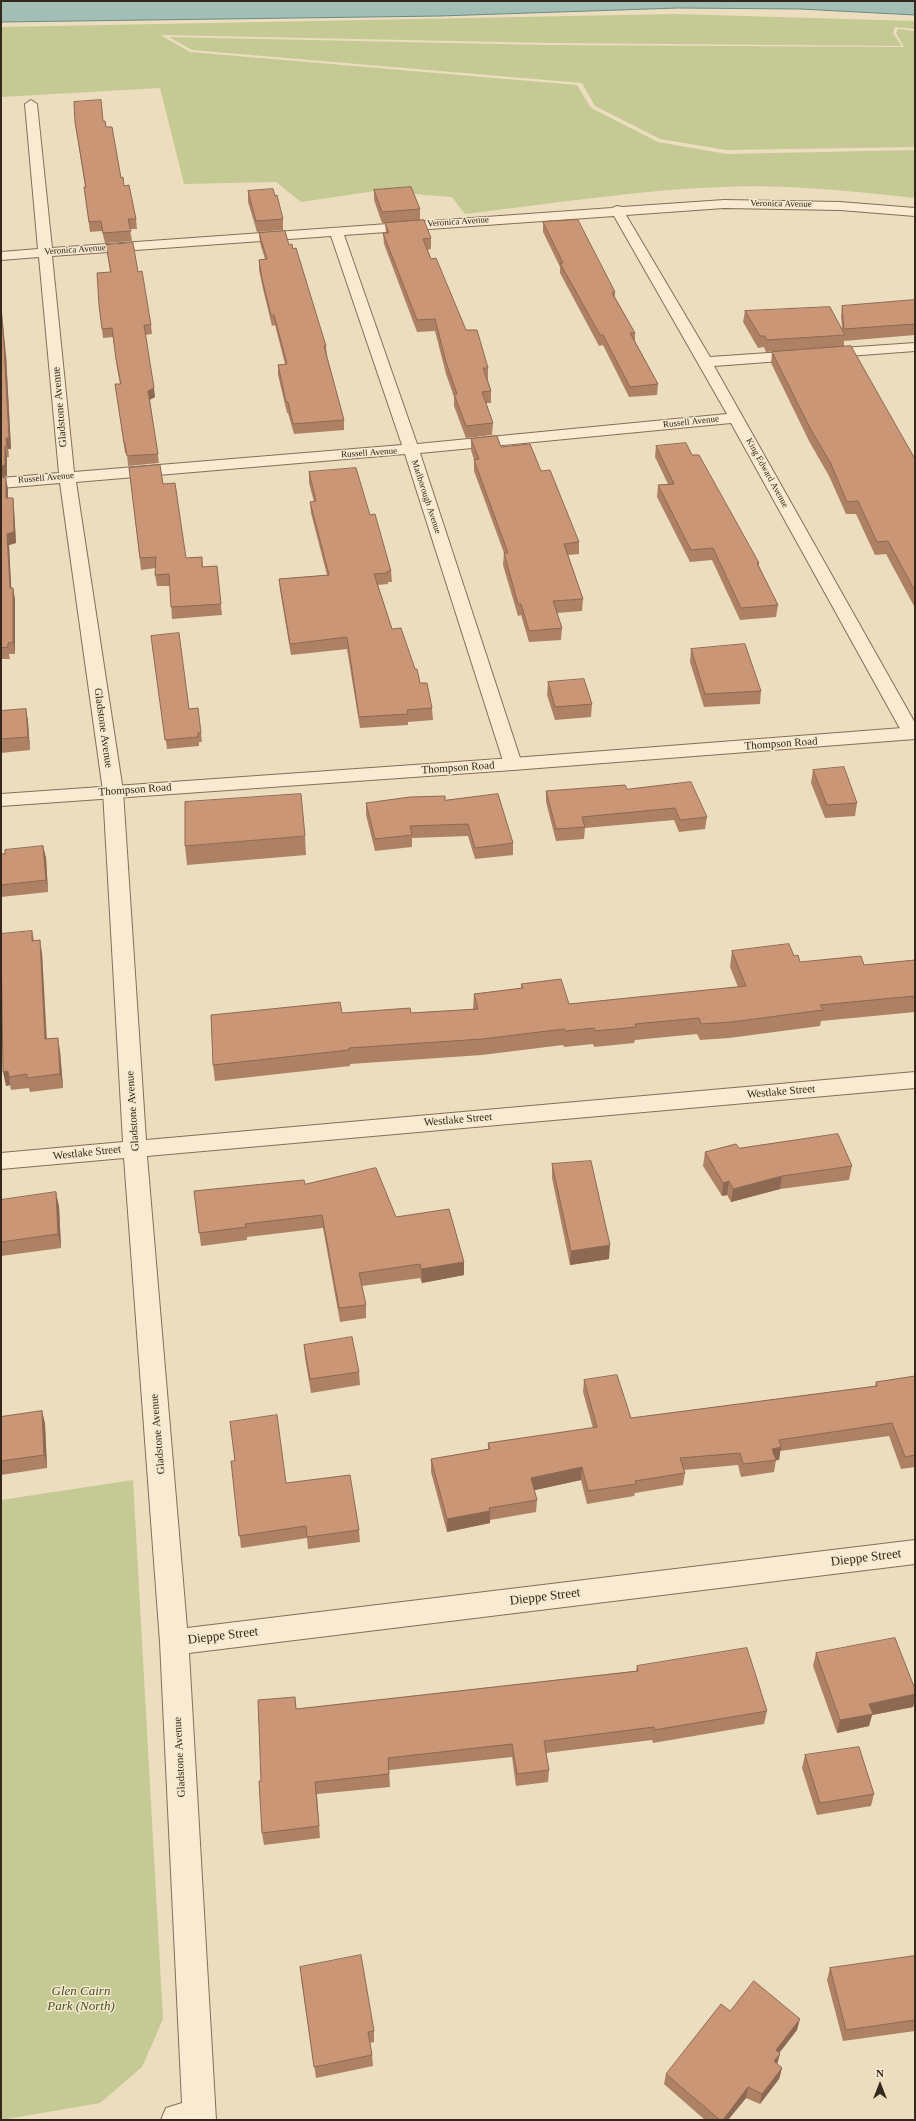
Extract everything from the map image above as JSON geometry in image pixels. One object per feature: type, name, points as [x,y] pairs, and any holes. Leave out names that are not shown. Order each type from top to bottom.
[{"type":"street","name":"Gladstone Avenue","points":[[31,104],[66,476],[113,792],[135,1148],[174,1642],[192,2119]]},
{"type":"street","name":"Veronica Avenue","points":[[1,256],[616,210],[724,204],[780,204],[915,212]]},
{"type":"street","name":"King Edward Avenue","points":[[616,210],[705,362],[914,735]]},
{"type":"street","name":"Marlborough Avenue","points":[[336,232],[411,449],[513,764]]},
{"type":"street","points":[[705,362],[915,347]]},
{"type":"street","name":"Russell Avenue","points":[[1,482],[411,449],[736,418]]},
{"type":"street","name":"Thompson Road","points":[[1,800],[914,735]]},
{"type":"street","name":"Westlake Street","points":[[1,1161],[915,1080]]},
{"type":"street","name":"Dieppe Street","points":[[174,1642],[915,1552]]},
{"type":"green space","points":[[675,14],[915,21],[915,29],[895,27],[893,33],[902,46],[550,43],[160,35],[190,52],[577,85],[591,108],[658,142],[727,154],[915,150],[915,198],[794,187],[746,186],[626,194],[465,214],[452,197],[375,191],[301,202],[276,182],[184,184],[160,88],[1,97],[1,27]]},
{"type":"green space","points":[[898,29],[915,31],[915,147],[726,150],[660,139],[595,106],[582,83],[192,50],[169,37],[548,45],[904,47],[896,33]]},
{"type":"green space","name":"Glen Cairn Park (North)","points":[[133,1480],[163,2019],[142,2067],[100,2103],[1,2120],[1,1500]]},
{"type":"water","points":[[1,1],[915,1],[915,15],[800,9],[678,8],[440,16],[1,22]]},
{"type":"building","points":[[101,100],[103,121],[105,121],[106,127],[112,127],[121,178],[123,177],[124,186],[129,185],[136,219],[128,219],[131,231],[103,233],[101,221],[89,222],[84,187],[86,187],[75,122],[74,102]]},
{"type":"building","points":[[411,187],[420,209],[382,212],[374,190]]},
{"type":"building","points":[[273,189],[275,196],[277,195],[283,219],[256,221],[248,191]]},
{"type":"building","points":[[424,220],[431,238],[423,239],[431,259],[436,258],[466,330],[477,330],[488,368],[483,368],[491,391],[482,392],[493,423],[466,426],[454,394],[457,394],[446,362],[435,319],[417,320],[383,233],[389,233],[385,223]]},
{"type":"building","points":[[578,220],[615,292],[612,293],[635,333],[630,333],[658,384],[630,387],[603,335],[600,335],[560,263],[563,263],[543,222]]},
{"type":"building","points":[[285,231],[289,245],[292,244],[293,249],[296,248],[326,346],[324,346],[344,420],[293,424],[288,402],[286,402],[278,365],[287,364],[274,315],[271,315],[259,260],[267,259],[259,233]]},
{"type":"building","points":[[133,243],[138,272],[142,271],[151,325],[144,325],[154,388],[148,391],[158,454],[127,456],[115,384],[121,384],[112,328],[102,329],[97,273],[111,272],[106,245]]},
{"type":"building","points":[[915,300],[915,324],[844,329],[842,306]]},
{"type":"building","points":[[830,307],[845,335],[767,340],[765,336],[760,336],[745,311]]},
{"type":"building","points":[[1,308],[9,438],[6,438],[7,446],[5,446],[5,465],[1,466]]},
{"type":"building","points":[[851,346],[915,459],[915,591],[888,541],[877,542],[858,501],[847,502],[831,464],[810,428],[772,352]]},
{"type":"building","points":[[497,436],[501,447],[530,444],[541,471],[550,470],[579,542],[564,544],[583,599],[553,601],[562,628],[529,631],[521,604],[518,604],[504,553],[508,553],[474,460],[479,459],[471,439]]},
{"type":"building","points":[[686,443],[692,455],[699,455],[759,563],[757,563],[778,605],[741,608],[713,548],[691,550],[658,485],[674,484],[656,446]]},
{"type":"building","points":[[160,465],[163,484],[175,483],[186,558],[202,557],[202,567],[217,566],[221,604],[171,607],[169,574],[155,575],[156,557],[140,558],[129,468]]},
{"type":"building","points":[[356,468],[370,515],[375,514],[391,571],[387,571],[388,573],[374,574],[392,629],[401,628],[415,669],[417,669],[420,683],[427,683],[432,708],[407,710],[408,714],[359,717],[347,637],[290,644],[279,579],[329,575],[310,502],[316,501],[309,472]]},
{"type":"building","points":[[1,477],[6,478],[6,498],[13,498],[14,532],[7,534],[10,588],[13,588],[13,642],[8,643],[8,647],[1,648]]},
{"type":"building","points":[[179,633],[189,709],[198,708],[201,733],[198,733],[198,737],[165,740],[151,636]]},
{"type":"building","points":[[745,644],[761,691],[705,694],[691,649]]},
{"type":"building","points":[[584,679],[592,704],[555,707],[548,682]]},
{"type":"building","points":[[26,709],[28,737],[1,739],[1,711]]},
{"type":"building","points":[[844,767],[857,803],[827,805],[813,770]]},
{"type":"building","points":[[691,782],[707,817],[680,820],[675,808],[582,817],[585,827],[556,829],[546,791],[625,785],[627,789]]},
{"type":"building","points":[[301,794],[305,836],[185,846],[185,802]]},
{"type":"building","points":[[498,794],[513,843],[475,848],[468,824],[410,826],[412,835],[375,839],[366,803],[410,797],[445,796],[445,800]]},
{"type":"building","points":[[43,846],[46,880],[1,885],[1,854],[5,854],[5,850]]},
{"type":"building","points":[[32,931],[32,941],[40,940],[45,1039],[58,1038],[60,1074],[27,1078],[27,1074],[9,1077],[8,1071],[3,1072],[1,934]]},
{"type":"building","points":[[789,944],[794,956],[798,955],[800,962],[861,956],[864,965],[915,960],[915,996],[820,1005],[823,1010],[731,1022],[701,1024],[699,1018],[635,1024],[636,1027],[595,1031],[594,1028],[565,1031],[564,1029],[482,1039],[349,1048],[349,1050],[213,1065],[211,1015],[340,1002],[342,1013],[410,1008],[411,1013],[478,1009],[474,994],[523,988],[521,984],[561,979],[569,1004],[746,986],[732,951]]},
{"type":"building","points":[[838,1134],[852,1166],[782,1176],[733,1189],[729,1181],[723,1183],[705,1152],[736,1144],[739,1148]]},
{"type":"building","points":[[591,1161],[610,1245],[571,1251],[552,1164]]},
{"type":"building","points":[[376,1168],[396,1217],[449,1209],[464,1262],[421,1269],[420,1264],[359,1273],[366,1305],[339,1308],[322,1215],[245,1224],[246,1227],[199,1233],[194,1191],[304,1180],[305,1184]]},
{"type":"building","points":[[56,1192],[58,1234],[1,1242],[1,1200]]},
{"type":"building","points":[[352,1337],[359,1372],[310,1379],[304,1345]]},
{"type":"building","points":[[617,1375],[631,1418],[877,1386],[876,1382],[915,1376],[915,1455],[905,1457],[892,1423],[779,1440],[781,1447],[772,1449],[776,1460],[743,1464],[740,1453],[680,1458],[685,1473],[635,1481],[636,1484],[588,1491],[582,1467],[531,1478],[537,1500],[489,1508],[490,1511],[447,1519],[431,1459],[490,1449],[488,1443],[597,1427],[584,1380]]},
{"type":"building","points":[[42,1411],[44,1455],[1,1461],[1,1417]]},
{"type":"building","points":[[277,1415],[286,1483],[350,1475],[359,1530],[307,1537],[306,1526],[239,1536],[231,1461],[235,1461],[230,1422]]},
{"type":"building","points":[[895,1638],[915,1689],[915,1694],[869,1704],[873,1714],[840,1720],[816,1653]]},
{"type":"building","points":[[747,1648],[767,1711],[654,1730],[654,1727],[544,1741],[549,1770],[517,1774],[512,1744],[388,1758],[389,1774],[315,1782],[319,1826],[262,1833],[259,1781],[261,1781],[258,1700],[295,1697],[296,1709],[638,1671],[637,1666]]},
{"type":"building","points":[[859,1747],[874,1794],[820,1803],[805,1755]]},
{"type":"building","points":[[361,1955],[374,2031],[368,2032],[372,2055],[314,2067],[300,1967]]},
{"type":"building","points":[[915,1956],[915,2020],[846,2030],[830,1968]]},
{"type":"building","points":[[754,1981],[800,2019],[776,2050],[780,2054],[774,2061],[782,2068],[762,2094],[748,2087],[723,2120],[720,2120],[666,2074],[721,2004],[730,2011]]}]
